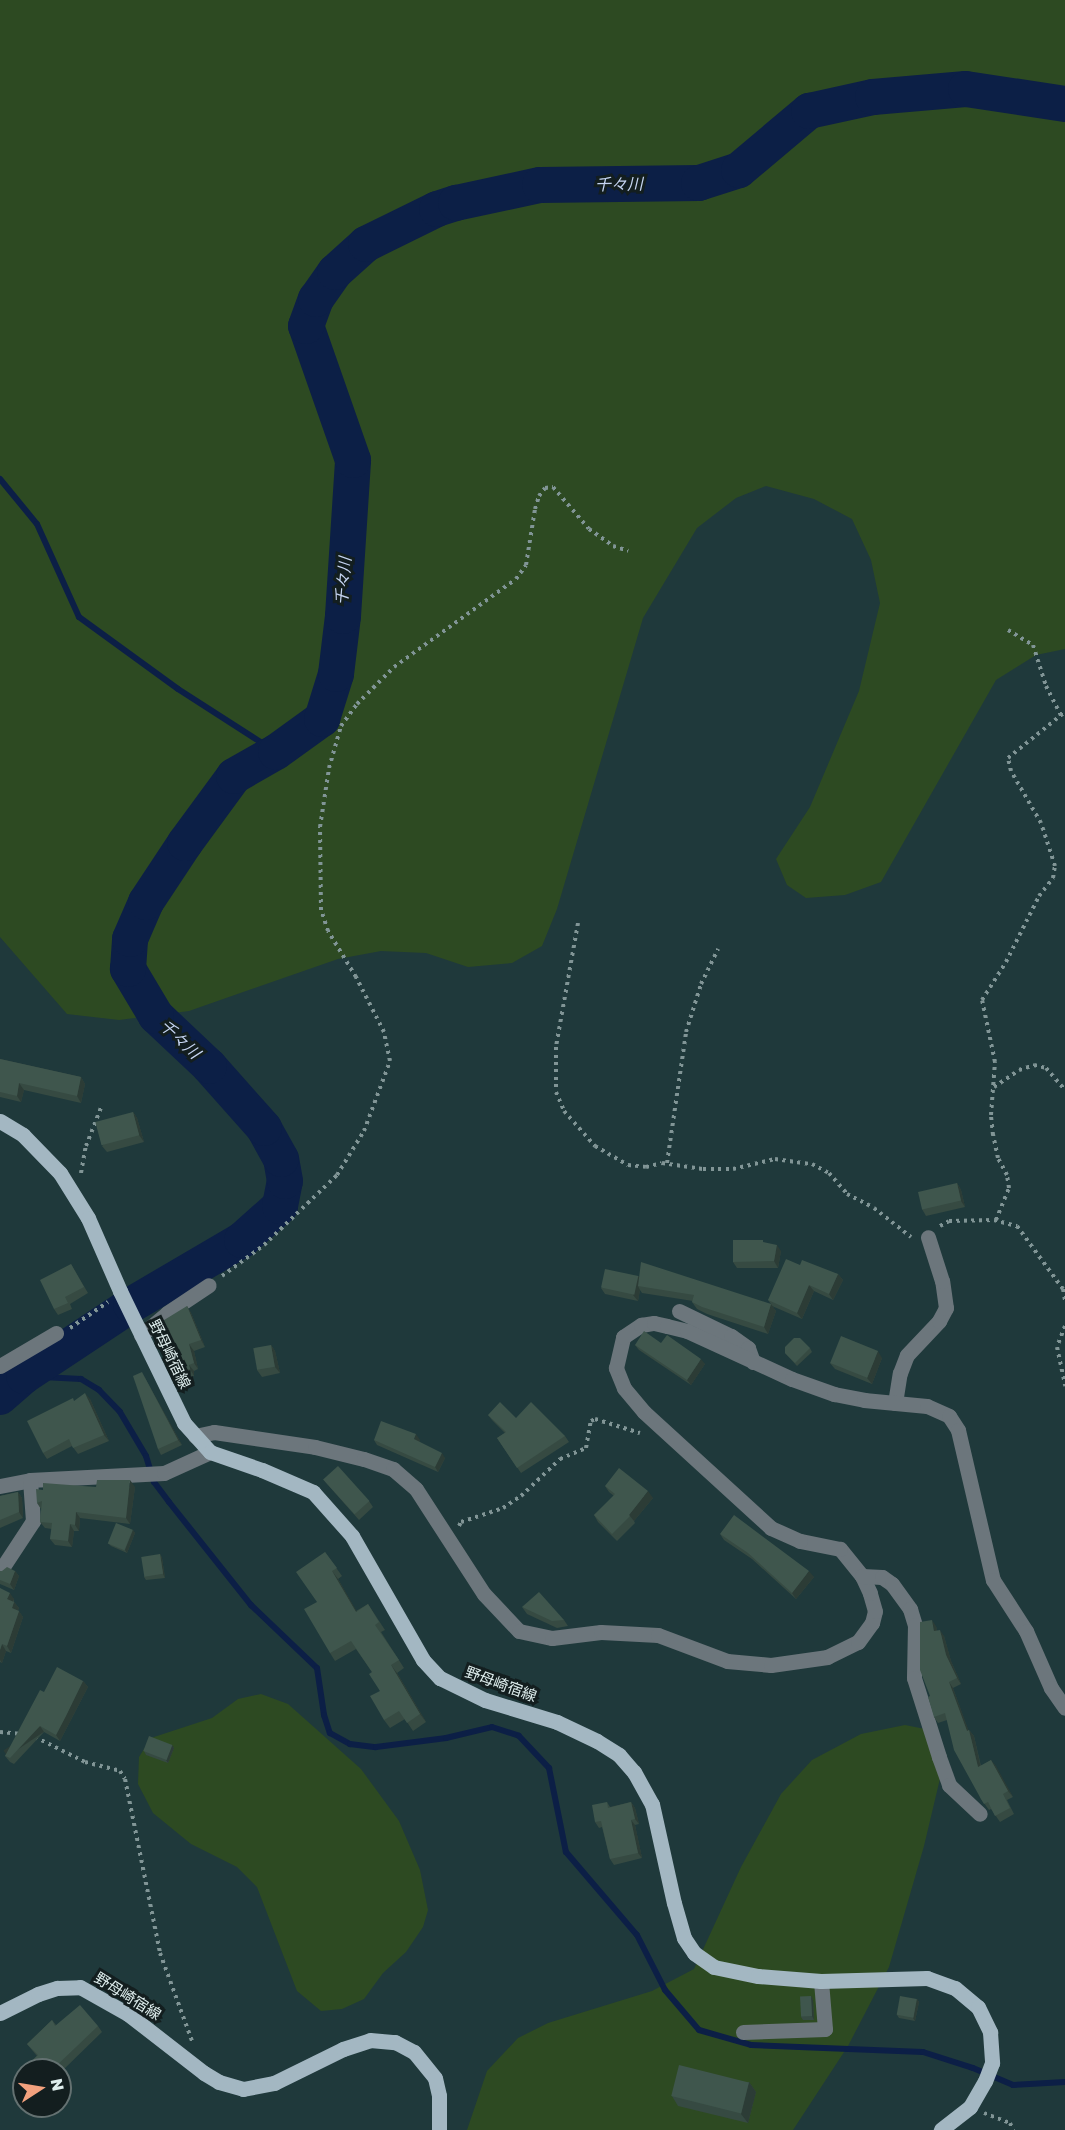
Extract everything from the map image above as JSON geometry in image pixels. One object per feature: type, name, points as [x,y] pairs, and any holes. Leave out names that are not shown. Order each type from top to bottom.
[{"type":"main road","name":"野母崎宿線","points":[[0,1121],[39,1149],[60,1173],[88,1218],[120,1292],[183,1423],[210,1452],[273,1474],[313,1492],[352,1536],[423,1660],[440,1678],[485,1700],[557,1722],[597,1741],[619,1755],[634,1772],[652,1804],[684,1938],[700,1959],[714,1967],[758,1976],[821,1981],[927,1978],[955,1989],[978,2007],[986,2019],[992,2045],[992,2063],[986,2081],[970,2107],[941,2130]]},
{"type":"main road","name":"野母崎宿線","points":[[0,2013],[38,1994],[57,1988],[80,1987],[128,2014],[204,2073],[234,2088],[253,2088],[274,2083],[343,2049],[370,2040],[395,2042],[414,2052],[435,2078],[439,2096],[439,2130]]},
{"type":"street","points":[[895,1403],[900,1373],[907,1355],[939,1321],[946,1308],[942,1281],[928,1237]]},
{"type":"street","points":[[140,1334],[209,1285]]},
{"type":"street","points":[[679,1311],[731,1336],[748,1348],[753,1362]]},
{"type":"street","points":[[195,1436],[214,1431],[315,1447],[382,1464],[401,1475],[416,1490],[484,1594],[519,1631],[552,1638],[601,1632],[658,1635],[701,1653],[747,1664],[771,1665],[818,1659],[858,1642],[872,1623],[875,1611],[862,1576],[840,1549],[800,1541],[771,1528],[635,1402],[620,1379],[616,1368],[623,1337],[641,1325],[654,1323],[687,1331],[753,1362],[834,1394],[927,1406],[940,1410],[949,1416],[958,1430],[993,1580],[1026,1631],[1051,1688],[1065,1708]]},
{"type":"street","points":[[0,1366],[56,1333]]},
{"type":"street","points":[[0,1486],[30,1480],[164,1473],[210,1452]]},
{"type":"street","points":[[2,1568],[33,1521],[30,1480]]},
{"type":"street","points":[[862,1576],[882,1576],[892,1584],[910,1609],[915,1625],[914,1678],[939,1757],[949,1785],[980,1814]]},
{"type":"street","points":[[743,2032],[825,2029],[821,1981]]},
{"type":"path","points":[[209,1285],[264,1245],[337,1175],[364,1131],[390,1061],[384,1032],[356,977],[328,931],[321,910],[320,827],[329,768],[341,726],[357,704],[394,667],[516,579],[526,565],[539,496],[545,488],[553,487],[589,529],[613,546],[628,551]]},
{"type":"path","points":[[996,1220],[1009,1188],[1007,1175],[998,1158],[993,1135],[995,1062],[982,1000],[1006,962],[1039,896],[1053,878],[1055,866],[1041,823],[1011,771],[1008,758],[1063,713],[1046,686],[1033,645],[1008,630]]},
{"type":"path","points":[[578,923],[556,1047],[556,1092],[564,1111],[595,1146],[628,1165],[646,1167],[667,1163],[733,1169],[775,1159],[812,1164],[829,1173],[847,1194],[873,1208],[907,1235],[917,1239],[928,1237],[936,1228],[949,1221],[996,1220],[1017,1226],[1063,1289],[1065,1300]]},
{"type":"path","points":[[667,1163],[686,1032],[701,984],[718,949]]},
{"type":"path","points":[[993,1087],[1020,1070],[1034,1065],[1046,1068],[1065,1090]]},
{"type":"path","points":[[73,1194],[83,1168],[86,1146],[102,1105]]},
{"type":"path","points":[[56,1333],[64,1332],[105,1305],[120,1292]]},
{"type":"path","points":[[1065,1326],[1057,1347],[1065,1386]]},
{"type":"path","points":[[449,1542],[461,1522],[503,1508],[521,1496],[560,1459],[586,1448],[591,1421],[595,1419],[655,1438],[670,1434]]},
{"type":"path","points":[[0,1732],[32,1735],[84,1762],[113,1768],[120,1772],[124,1779],[160,1953],[204,2073]]},
{"type":"path","points":[[970,2107],[1010,2123],[1013,2130]]},
{"type":"green space","points":[[0,0],[1065,0],[1065,649],[1036,655],[996,680],[881,882],[845,895],[806,898],[787,885],[776,859],[810,807],[859,691],[880,603],[871,560],[852,519],[814,499],[766,486],[736,498],[697,528],[643,618],[557,909],[542,946],[512,963],[468,967],[426,953],[381,951],[338,959],[189,1011],[119,1020],[67,1014],[0,937]]},
{"type":"green space","points":[[261,1694],[288,1704],[361,1769],[399,1821],[420,1870],[428,1910],[423,1927],[406,1952],[383,1973],[364,1999],[342,2009],[321,2011],[297,1991],[257,1887],[237,1867],[191,1844],[153,1813],[138,1784],[139,1757],[151,1738],[212,1718],[238,1699]]},
{"type":"green space","points":[[905,1725],[925,1729],[943,1766],[924,1846],[889,1967],[848,2046],[793,2130],[467,2130],[487,2071],[518,2038],[548,2023],[652,1991],[694,1969],[741,1867],[781,1794],[812,1760],[861,1734]]},
{"type":"building","points":[[0,1059],[81,1077],[77,1096],[19,1083],[17,1096],[0,1092]]},
{"type":"building","points":[[133,1112],[139,1135],[102,1145],[95,1122]]},
{"type":"building","points":[[957,1183],[961,1201],[922,1210],[918,1192]]},
{"type":"building","points":[[733,1240],[763,1240],[763,1242],[777,1245],[774,1261],[733,1262]]},
{"type":"building","points":[[786,1259],[800,1265],[802,1260],[838,1274],[829,1294],[809,1285],[797,1313],[768,1300]]},
{"type":"building","points":[[641,1262],[771,1304],[764,1327],[702,1307],[692,1302],[694,1295],[638,1286]]},
{"type":"building","points":[[71,1264],[84,1287],[65,1297],[68,1303],[54,1309],[40,1280]]},
{"type":"building","points":[[605,1269],[638,1276],[634,1295],[601,1288]]},
{"type":"building","points":[[187,1306],[201,1340],[189,1344],[194,1363],[189,1365],[190,1369],[173,1373],[167,1347],[156,1325]]},
{"type":"building","points":[[644,1331],[661,1343],[667,1335],[701,1359],[687,1380],[635,1345]]},
{"type":"building","points":[[841,1336],[878,1351],[867,1378],[830,1363]]},
{"type":"building","points":[[794,1338],[800,1338],[810,1348],[795,1363],[785,1353],[785,1347]]},
{"type":"building","points":[[271,1345],[275,1367],[257,1370],[253,1348]]},
{"type":"building","points":[[142,1372],[178,1440],[158,1449],[133,1376]]},
{"type":"building","points":[[85,1393],[104,1435],[73,1448],[69,1439],[43,1453],[27,1421],[73,1398],[74,1401]]},
{"type":"building","points":[[500,1402],[516,1418],[531,1402],[565,1436],[517,1468],[497,1438],[506,1432],[488,1415]]},
{"type":"building","points":[[381,1421],[416,1434],[414,1439],[442,1453],[435,1467],[374,1440]]},
{"type":"building","points":[[338,1466],[369,1501],[355,1514],[323,1479]]},
{"type":"building","points":[[619,1468],[648,1491],[630,1516],[612,1534],[594,1515],[615,1494],[605,1486]]},
{"type":"building","points":[[97,1480],[130,1480],[126,1518],[76,1512],[75,1525],[70,1524],[68,1541],[50,1539],[52,1523],[40,1522],[42,1501],[37,1503],[36,1489],[43,1490],[43,1483],[96,1487]]},
{"type":"building","points":[[18,1492],[19,1512],[0,1520],[0,1496]]},
{"type":"building","points":[[734,1515],[809,1571],[792,1593],[748,1553],[720,1534]]},
{"type":"building","points":[[116,1523],[133,1530],[124,1550],[108,1543]]},
{"type":"building","points":[[325,1552],[337,1568],[332,1571],[356,1612],[368,1604],[379,1622],[375,1625],[399,1660],[391,1665],[420,1714],[407,1723],[399,1711],[384,1720],[370,1696],[380,1691],[369,1674],[372,1672],[351,1641],[330,1653],[304,1609],[317,1602],[296,1572]]},
{"type":"building","points":[[160,1554],[163,1574],[144,1577],[141,1557]]},
{"type":"building","points":[[7,1567],[15,1571],[10,1584],[0,1580],[0,1571]]},
{"type":"building","points":[[0,1588],[10,1593],[7,1599],[14,1602],[12,1608],[19,1611],[7,1646],[2,1644],[0,1650]]},
{"type":"building","points":[[539,1592],[564,1620],[552,1621],[522,1607]]},
{"type":"building","points":[[932,1620],[934,1631],[940,1630],[946,1655],[957,1678],[949,1682],[967,1731],[969,1730],[978,1767],[991,1760],[1008,1791],[1003,1794],[1010,1808],[995,1816],[988,1802],[984,1804],[954,1750],[945,1713],[934,1717],[928,1697],[930,1696],[920,1670],[920,1622]]},
{"type":"building","points":[[57,1667],[83,1681],[56,1735],[40,1726],[10,1758],[5,1756],[40,1690],[44,1692]]},
{"type":"building","points":[[149,1736],[172,1745],[167,1760],[143,1751]]},
{"type":"building","points":[[607,1802],[608,1808],[631,1802],[635,1819],[631,1820],[638,1853],[610,1859],[601,1821],[595,1822],[592,1805]]},
{"type":"building","points":[[811,1996],[812,2016],[801,2017],[800,1997]]},
{"type":"building","points":[[900,1996],[917,1999],[913,2018],[897,2015]]},
{"type":"building","points":[[80,2005],[98,2026],[65,2058],[35,2058],[38,2055],[27,2044],[52,2020],[55,2026]]},
{"type":"building","points":[[679,2065],[749,2082],[741,2113],[671,2096]]},
{"type":"waterway","name":"千々川","points":[[0,1397],[24,1376],[131,1305],[242,1240],[280,1206],[285,1181],[281,1159],[264,1128],[209,1066],[156,1016],[128,969],[130,939],[146,902],[185,843],[234,776],[276,752],[322,719],[336,674],[343,616],[353,460],[306,326],[316,299],[335,272],[366,244],[437,209],[456,203],[540,185],[699,183],[739,170],[809,111],[873,97],[966,89],[1065,104]]},
{"type":"waterway","points":[[0,479],[37,524],[79,617],[178,689],[276,752]]},
{"type":"waterway","points":[[24,1376],[81,1379],[99,1390],[120,1412],[146,1456],[154,1482],[169,1502],[251,1605],[317,1668],[324,1715],[330,1733],[350,1744],[376,1747],[446,1738],[492,1727],[519,1736],[549,1768],[566,1852],[637,1935],[665,1990],[699,2030],[751,2045],[923,2052],[973,2068],[1013,2085],[1065,2082]]}]
